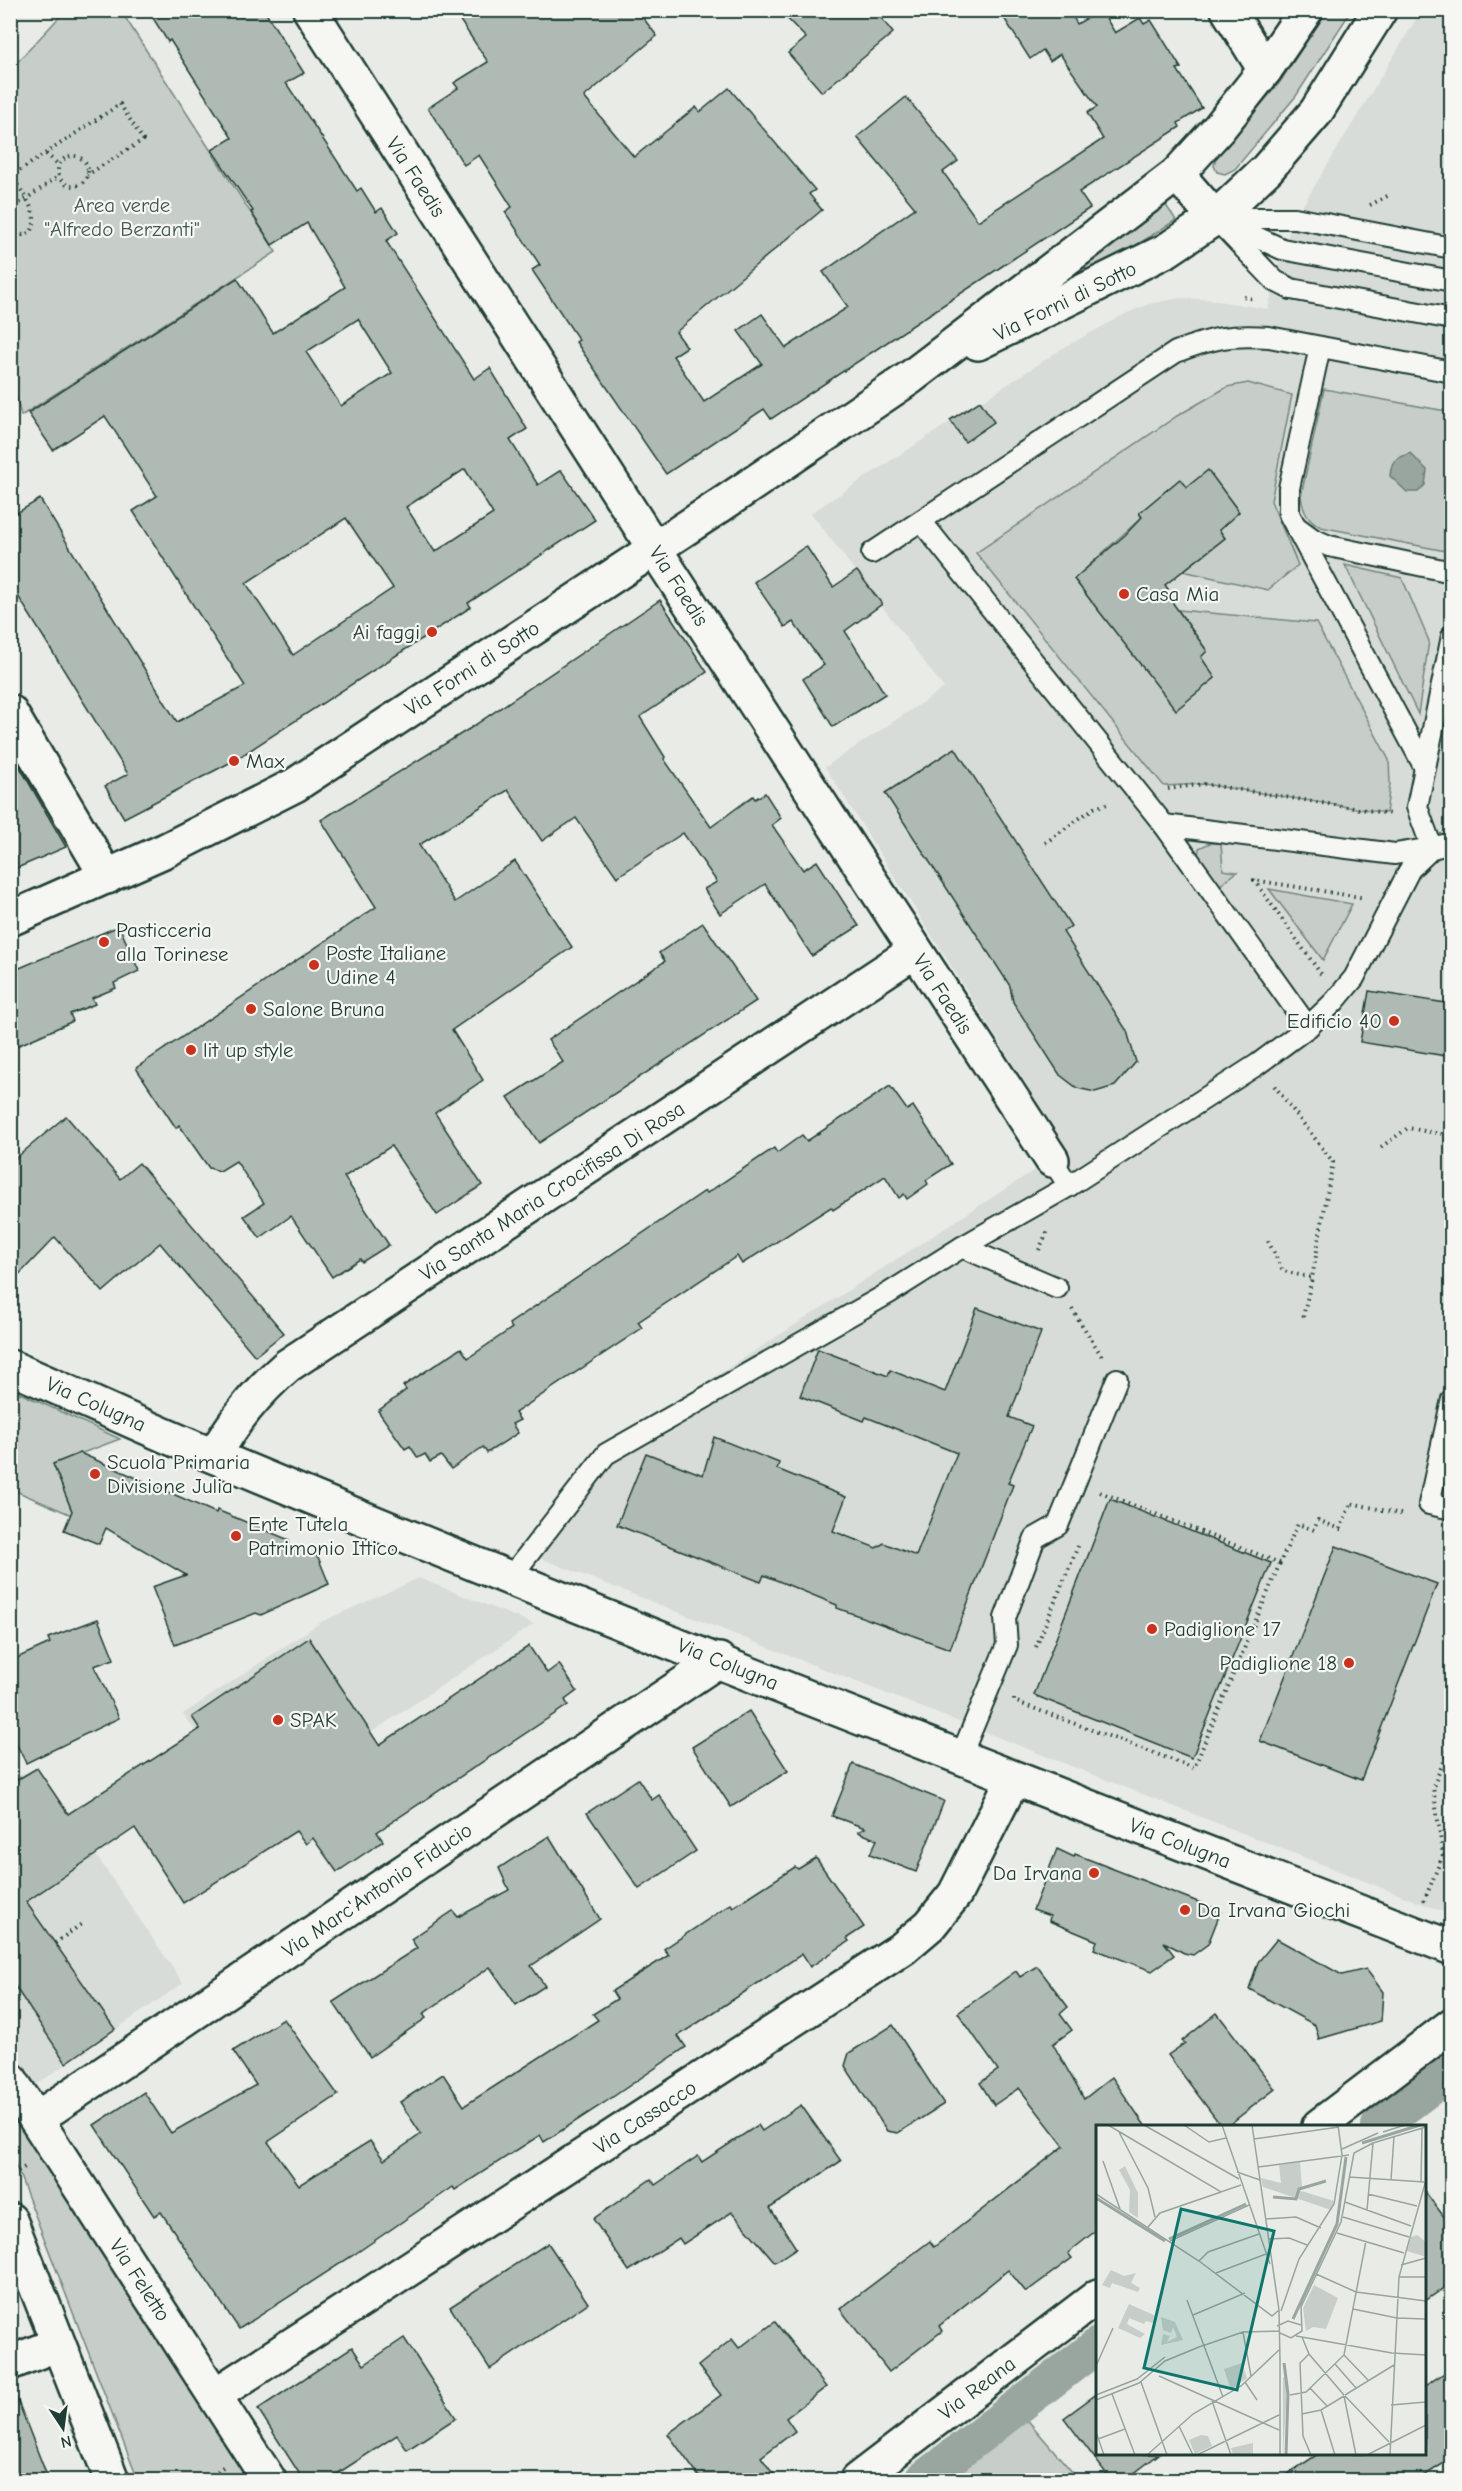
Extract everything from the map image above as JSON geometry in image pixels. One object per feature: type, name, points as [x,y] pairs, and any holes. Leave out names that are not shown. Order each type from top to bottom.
[{"type":"street","name":"Via Faedis","points":[[310,10],[654,548],[1060,1173]]},
{"type":"street","points":[[1228,10],[1265,70]]},
{"type":"street","name":"Via Forni di Sotto","points":[[10,919],[218,826],[295,785],[911,377],[1177,174],[1219,128],[1265,70],[1306,10]]},
{"type":"street","name":"Via Forni di Sotto","points":[[911,377],[1167,250],[1215,218],[1267,169],[1316,111],[1380,10]]},
{"type":"street","points":[[1177,174],[1215,218]]},
{"type":"street","points":[[10,712],[107,877]]},
{"type":"street","name":"Via Santa Maria Crocifissa Di Rosa","points":[[214,1456],[230,1427],[245,1407],[287,1366],[915,951]]},
{"type":"street","name":"Via Colugna","points":[[10,1367],[214,1456],[510,1578],[1012,1779],[1452,1948]]},
{"type":"street","name":"Via Marc'Antonio Fiducio","points":[[36,2120],[719,1660]]},
{"type":"street","name":"Via Cassacco","points":[[215,2396],[903,1948],[930,1925],[956,1894],[1012,1779]]},
{"type":"street","points":[[1322,2125],[1452,2025]]},
{"type":"street","name":"Via Feletto","points":[[10,2079],[269,2481]]},
{"type":"street","points":[[10,2220],[112,2481]]},
{"type":"street","name":"Via Reana","points":[[857,2481],[1096,2298]]},
{"type":"street","points":[[10,2364],[58,2344]]},
{"type":"lane","points":[[1215,218],[1295,218],[1452,248]]},
{"type":"lane","points":[[1215,218],[1282,249],[1452,281]]},
{"type":"lane","points":[[1215,218],[1275,281],[1291,289],[1452,319]]},
{"type":"lane","points":[[872,553],[1176,352],[1210,339],[1243,335],[1452,372]]},
{"type":"lane","points":[[1320,347],[1289,488],[1289,514],[1425,768]]},
{"type":"lane","points":[[921,521],[1164,825],[1308,1028]]},
{"type":"lane","points":[[1296,526],[1313,539],[1329,546],[1452,572]]},
{"type":"lane","points":[[1432,848],[1417,807],[1452,636]]},
{"type":"lane","points":[[1164,825],[1395,855],[1452,843]]},
{"type":"lane","points":[[510,1578],[606,1454],[889,1293],[962,1247],[1060,1173],[1258,1064],[1308,1028],[1354,978],[1410,869],[1432,848]]},
{"type":"lane","points":[[962,1247],[1058,1288]]},
{"type":"lane","points":[[960,1758],[1007,1645],[1005,1618],[1035,1538],[1058,1525],[1117,1379]]},
{"type":"lane","points":[[1452,1399],[1429,1503],[1452,1509]]},
{"type":"path","points":[[10,232],[26,235],[33,230],[34,218],[26,200],[11,177],[120,104],[143,140],[87,175],[82,183],[74,186],[65,184],[59,177],[59,165],[66,158],[75,157],[86,165],[87,175]]},
{"type":"path","points":[[46,154],[59,165]]},
{"type":"path","points":[[10,210],[59,177]]},
{"type":"path","points":[[1159,791],[1204,784],[1395,815]]},
{"type":"path","points":[[1045,843],[1094,808]]},
{"type":"path","points":[[1338,998],[1254,880],[1373,899]]},
{"type":"path","points":[[1258,1064],[1333,1162],[1303,1317]]},
{"type":"path","points":[[1381,1147],[1408,1128],[1452,1136]]},
{"type":"path","points":[[1268,1241],[1282,1271],[1312,1278]]},
{"type":"path","points":[[1058,1288],[1117,1379]]},
{"type":"path","points":[[1096,1503],[1100,1492],[1280,1563]]},
{"type":"path","points":[[1018,1690],[1014,1701],[1194,1768],[1298,1524],[1314,1530],[1318,1520],[1340,1529],[1351,1503],[1397,1513]]},
{"type":"path","points":[[1032,1657],[1082,1536]]},
{"type":"path","points":[[1422,1905],[1443,1854],[1434,1786],[1452,1741]]},
{"type":"path","points":[[1443,1854],[1452,1858]]},
{"type":"path","points":[[55,1943],[83,1923]]},
{"type":"shaded area","points":[[1421,11],[1451,11],[1451,1915],[527,1553],[597,1453],[1067,1149],[825,767],[944,688],[811,513],[1063,348],[1125,314],[1149,304],[1179,298],[1205,299],[1268,309],[1282,249],[1295,218]]},
{"type":"shaded area","points":[[1410,453],[1427,470],[1425,485],[1418,492],[1407,492],[1390,476],[1394,462]]},
{"type":"shaded area","points":[[419,1578],[534,1624],[252,1812],[183,1714],[321,1622]]},
{"type":"shaded area","points":[[37,1768],[183,1983],[33,2087],[11,2047],[10,1779]]},
{"type":"green space","name":"Area verde \"Alfredo Berzanti\"","points":[[65,11],[121,11],[276,252],[21,416],[10,370],[11,69]]},
{"type":"green space","points":[[1326,11],[1351,11],[1296,96],[1235,169],[1225,174],[1217,172],[1214,166],[1216,157],[1280,82]]},
{"type":"green space","points":[[1163,201],[1176,220],[1100,268],[1031,295]]},
{"type":"green space","points":[[1248,383],[1292,395],[1271,501],[1298,565],[1268,590],[1183,571],[1225,538],[1219,529],[1239,512],[1208,471],[1187,487],[1180,479],[1139,513],[1142,517],[1074,579],[1176,709],[1201,657],[1207,651],[1178,610],[1316,623],[1389,760],[1390,784],[1386,813],[1204,784],[1164,786],[976,553],[1177,416],[1227,387]]},
{"type":"green space","points":[[1324,389],[1451,412],[1451,552],[1321,527],[1309,518],[1301,496]]},
{"type":"green space","points":[[1345,565],[1402,578],[1429,641],[1418,714]]},
{"type":"green space","points":[[1210,843],[1221,843],[1223,870],[1237,872],[1218,887],[1198,857],[1199,848]]},
{"type":"green space","points":[[1269,889],[1352,904],[1323,960]]},
{"type":"green space","points":[[11,1389],[120,1439],[53,1464],[74,1516],[11,1489]]},
{"type":"green space","points":[[10,2105],[249,2480],[138,2480],[11,2153]]},
{"type":"green space","points":[[1023,2416],[1079,2480],[939,2480]]},
{"type":"building","points":[[148,10],[264,10],[304,73],[286,83],[357,191],[361,188],[376,212],[382,208],[398,233],[386,241],[474,379],[490,368],[527,429],[510,440],[538,485],[561,470],[595,520],[468,603],[471,607],[235,760],[124,818],[105,786],[128,774],[10,583],[10,517],[40,499],[177,722],[245,686],[133,511],[157,496],[105,416],[53,450],[28,413],[237,278],[273,333],[345,287],[307,223],[272,245],[251,212],[253,211],[212,150],[232,138],[170,40],[168,42]],"holes":[[[358,319],[392,373],[341,406],[306,352]],[[465,469],[493,514],[435,552],[406,507]],[[346,518],[393,588],[293,655],[246,583]]]},
{"type":"building","points":[[453,10],[637,10],[657,36],[584,97],[634,157],[696,107],[700,112],[729,88],[815,190],[809,194],[822,210],[676,332],[687,347],[673,356],[704,402],[762,364],[738,331],[762,314],[786,348],[848,307],[823,272],[915,208],[857,137],[906,97],[958,161],[943,172],[978,221],[1103,139],[1087,113],[1097,107],[1060,54],[1050,61],[1043,50],[1030,59],[999,10],[1069,10],[1077,24],[1101,10],[1115,33],[1140,18],[1144,24],[1151,20],[1181,68],[1177,69],[1202,108],[1178,123],[1180,127],[1079,192],[1090,208],[771,419],[764,409],[666,474],[576,342],[579,340],[532,270],[540,265],[505,212],[512,207],[479,155],[464,165],[428,108],[458,88],[454,83],[488,62]]},
{"type":"building","points":[[779,10],[875,10],[893,33],[822,92],[788,53],[806,38]]},
{"type":"building","points":[[980,401],[994,422],[965,442],[950,420]]},
{"type":"building","name":"Casa Mia","points":[[1208,470],[1239,512],[1219,530],[1225,538],[1165,585],[1168,589],[1165,592],[1207,651],[1201,657],[1215,678],[1176,710],[1074,579],[1125,535],[1142,517],[1139,513],[1180,479],[1187,487]]},
{"type":"building","points":[[806,546],[833,587],[857,571],[882,604],[845,631],[885,694],[833,727],[803,679],[824,665],[793,622],[785,627],[754,582]]},
{"type":"building","points":[[660,600],[707,672],[640,717],[665,757],[664,759],[711,827],[753,796],[755,799],[765,793],[781,818],[772,825],[803,870],[817,861],[859,926],[812,956],[765,884],[720,914],[704,889],[717,882],[683,833],[617,877],[576,818],[542,841],[508,790],[419,845],[455,902],[515,861],[572,947],[452,1030],[483,1080],[435,1113],[482,1185],[437,1215],[391,1146],[344,1177],[389,1245],[362,1262],[360,1259],[332,1277],[291,1216],[260,1238],[244,1216],[264,1203],[236,1161],[220,1171],[209,1168],[179,1125],[176,1128],[136,1068],[376,907],[321,820],[469,729]]},
{"type":"building","points":[[955,748],[1071,926],[1063,932],[1127,1031],[1136,1062],[1115,1086],[1095,1092],[1077,1088],[1060,1075],[1013,1002],[1010,986],[885,793]]},
{"type":"building","points":[[10,750],[66,847],[10,871]]},
{"type":"building","points":[[703,923],[756,1001],[539,1143],[508,1097],[563,1062],[548,1040],[665,961],[659,953]]},
{"type":"building","points":[[119,926],[139,971],[114,983],[116,988],[92,998],[95,1004],[70,1014],[73,1021],[10,1049],[10,972]]},
{"type":"building","name":"Edificio 40","points":[[1369,991],[1452,1004],[1452,1057],[1360,1042]]},
{"type":"building","points":[[890,1086],[907,1110],[913,1106],[951,1164],[926,1180],[928,1184],[907,1199],[904,1194],[899,1198],[885,1176],[833,1210],[831,1207],[742,1264],[737,1256],[638,1322],[642,1328],[515,1413],[520,1420],[512,1424],[518,1433],[487,1453],[483,1447],[451,1469],[441,1456],[430,1462],[425,1454],[418,1458],[410,1446],[405,1449],[378,1411],[406,1390],[403,1386],[461,1348],[468,1358],[512,1328],[509,1324],[705,1191],[707,1193],[774,1148],[777,1153],[802,1135],[807,1141]]},
{"type":"building","points":[[66,1116],[120,1179],[139,1163],[284,1333],[255,1356],[160,1243],[103,1292],[55,1237],[10,1284],[10,1163]]},
{"type":"building","points":[[977,1308],[1041,1332],[1009,1417],[1032,1426],[1008,1483],[1013,1485],[950,1649],[837,1608],[837,1605],[764,1575],[761,1582],[617,1525],[646,1453],[703,1475],[714,1437],[779,1463],[777,1469],[846,1497],[833,1531],[876,1548],[884,1543],[916,1556],[957,1453],[866,1417],[864,1421],[800,1396],[818,1349],[888,1376],[890,1370],[945,1392]]},
{"type":"building","points":[[80,1453],[216,1513],[217,1510],[289,1540],[288,1545],[318,1557],[329,1584],[261,1615],[256,1613],[175,1645],[152,1587],[186,1575],[106,1528],[99,1544],[64,1530],[72,1511],[53,1464]]},
{"type":"building","name":"Padiglione 17","points":[[1110,1499],[1271,1563],[1192,1758],[1034,1695]]},
{"type":"building","name":"Padiglione 18","points":[[1336,1546],[1437,1584],[1361,1780],[1260,1741]]},
{"type":"building","points":[[98,1619],[114,1659],[94,1666],[119,1718],[26,1763],[10,1731],[10,1661],[50,1643],[48,1638]]},
{"type":"building","points":[[309,1638],[379,1745],[529,1646],[547,1673],[559,1664],[577,1691],[565,1700],[568,1705],[377,1832],[383,1841],[337,1872],[313,1838],[306,1844],[296,1831],[183,1903],[135,1828],[26,1902],[115,2029],[66,2063],[10,1979],[10,1784],[37,1768],[68,1814],[200,1729],[192,1717]]},
{"type":"building","points":[[749,1711],[788,1771],[731,1807],[692,1747]]},
{"type":"building","points":[[853,1764],[944,1801],[916,1872],[870,1854],[877,1840],[858,1832],[865,1828],[832,1816]]},
{"type":"building","points":[[638,1779],[652,1800],[659,1795],[696,1851],[639,1889],[587,1813]]},
{"type":"building","points":[[549,1836],[600,1919],[531,1966],[545,1986],[516,2005],[490,1967],[423,2014],[426,2018],[370,2057],[333,2002],[417,1948],[411,1939],[453,1911],[458,1917],[509,1890],[499,1868]]},
{"type":"building","points":[[1057,1849],[1221,1911],[1208,1944],[1193,1955],[1184,1953],[1164,1942],[1174,1955],[1152,1971],[1094,1949],[1097,1941],[1049,1921],[1050,1916],[1033,1910]]},
{"type":"building","points":[[816,1858],[864,1927],[847,1938],[849,1941],[810,1967],[802,1954],[678,2036],[686,2047],[604,2103],[544,2142],[540,2135],[455,2190],[453,2187],[239,2329],[161,2212],[154,2216],[94,2125],[144,2092],[171,2133],[256,2085],[233,2051],[284,2019],[338,2095],[268,2142],[299,2185],[370,2141],[384,2160],[421,2134],[400,2102],[443,2074],[464,2106],[598,2020],[593,2014],[617,1999],[612,1991],[669,1955],[664,1949],[731,1904],[733,1907],[795,1867],[798,1869]]},
{"type":"building","points":[[1277,1939],[1342,1975],[1366,1969],[1383,1992],[1381,2021],[1319,2039],[1315,2025],[1249,1989],[1258,1962]]},
{"type":"building","points":[[1037,1966],[1068,2007],[1060,2014],[1072,2030],[1053,2044],[1084,2099],[1112,2077],[1145,2125],[1096,2125],[1096,2231],[1068,2253],[1072,2258],[1026,2292],[1008,2270],[939,2326],[942,2331],[889,2372],[840,2309],[930,2241],[934,2247],[1064,2146],[1019,2088],[994,2105],[980,2083],[998,2070],[958,2013],[1016,1971],[1020,1977]]},
{"type":"building","points":[[1217,2013],[1275,2089],[1229,2125],[1220,2125],[1168,2055],[1185,2043],[1182,2041]]},
{"type":"building","points":[[893,2025],[944,2104],[898,2133],[887,2131],[845,2066],[849,2053]]},
{"type":"building","points":[[801,2105],[841,2161],[770,2208],[796,2248],[775,2262],[732,2212],[683,2244],[679,2238],[629,2271],[593,2219],[651,2179],[655,2185],[698,2156],[702,2162],[758,2125],[762,2131]]},
{"type":"building","points":[[1426,2193],[1452,2227],[1452,2282],[1426,2300]]},
{"type":"building","points":[[548,2243],[588,2303],[490,2369],[450,2307]]},
{"type":"building","points":[[775,2322],[826,2387],[786,2418],[795,2431],[761,2457],[778,2481],[702,2481],[668,2434],[721,2395],[698,2366],[732,2339],[739,2348]]},
{"type":"building","points":[[404,2338],[456,2418],[407,2450],[397,2435],[326,2481],[304,2481],[258,2409],[352,2347],[364,2365]]},
{"type":"building","points":[[1452,2368],[1452,2458],[1416,2481],[1277,2481],[1316,2455],[1426,2455],[1426,2385]]},
{"type":"building","points":[[12,2386],[49,2481],[10,2481],[10,2387]]},
{"type":"building","points":[[1096,2394],[1096,2455],[1158,2455],[1124,2481],[1112,2481],[1064,2418]]},
{"type":"waterway","points":[[1380,2125],[1452,2071]]},
{"type":"waterway","points":[[922,2480],[1096,2347]]},
{"type":"place","name":"Casa Mia","points":[[1124,594]]},
{"type":"place","name":"Ai faggi","points":[[432,632]]},
{"type":"place","name":"Max","points":[[234,761]]},
{"type":"place","name":"Pasticceria alla Torinese","points":[[104,942]]},
{"type":"place","name":"Poste Italiane Udine 4","points":[[314,965]]},
{"type":"place","name":"Salone Bruna","points":[[251,1009]]},
{"type":"place","name":"Edificio 40","points":[[1394,1021]]},
{"type":"place","name":"lit up style","points":[[191,1050]]},
{"type":"place","name":"Scuola Primaria Divisione Julia","points":[[95,1474]]},
{"type":"place","name":"Ente Tutela Patrimonio Ittico","points":[[236,1536]]},
{"type":"place","name":"Padiglione 17","points":[[1152,1629]]},
{"type":"place","name":"Padiglione 18","points":[[1349,1663]]},
{"type":"place","name":"SPAK","points":[[278,1720]]},
{"type":"place","name":"Da Irvana","points":[[1094,1873]]},
{"type":"place","name":"Da Irvana Giochi","points":[[1185,1910]]}]
